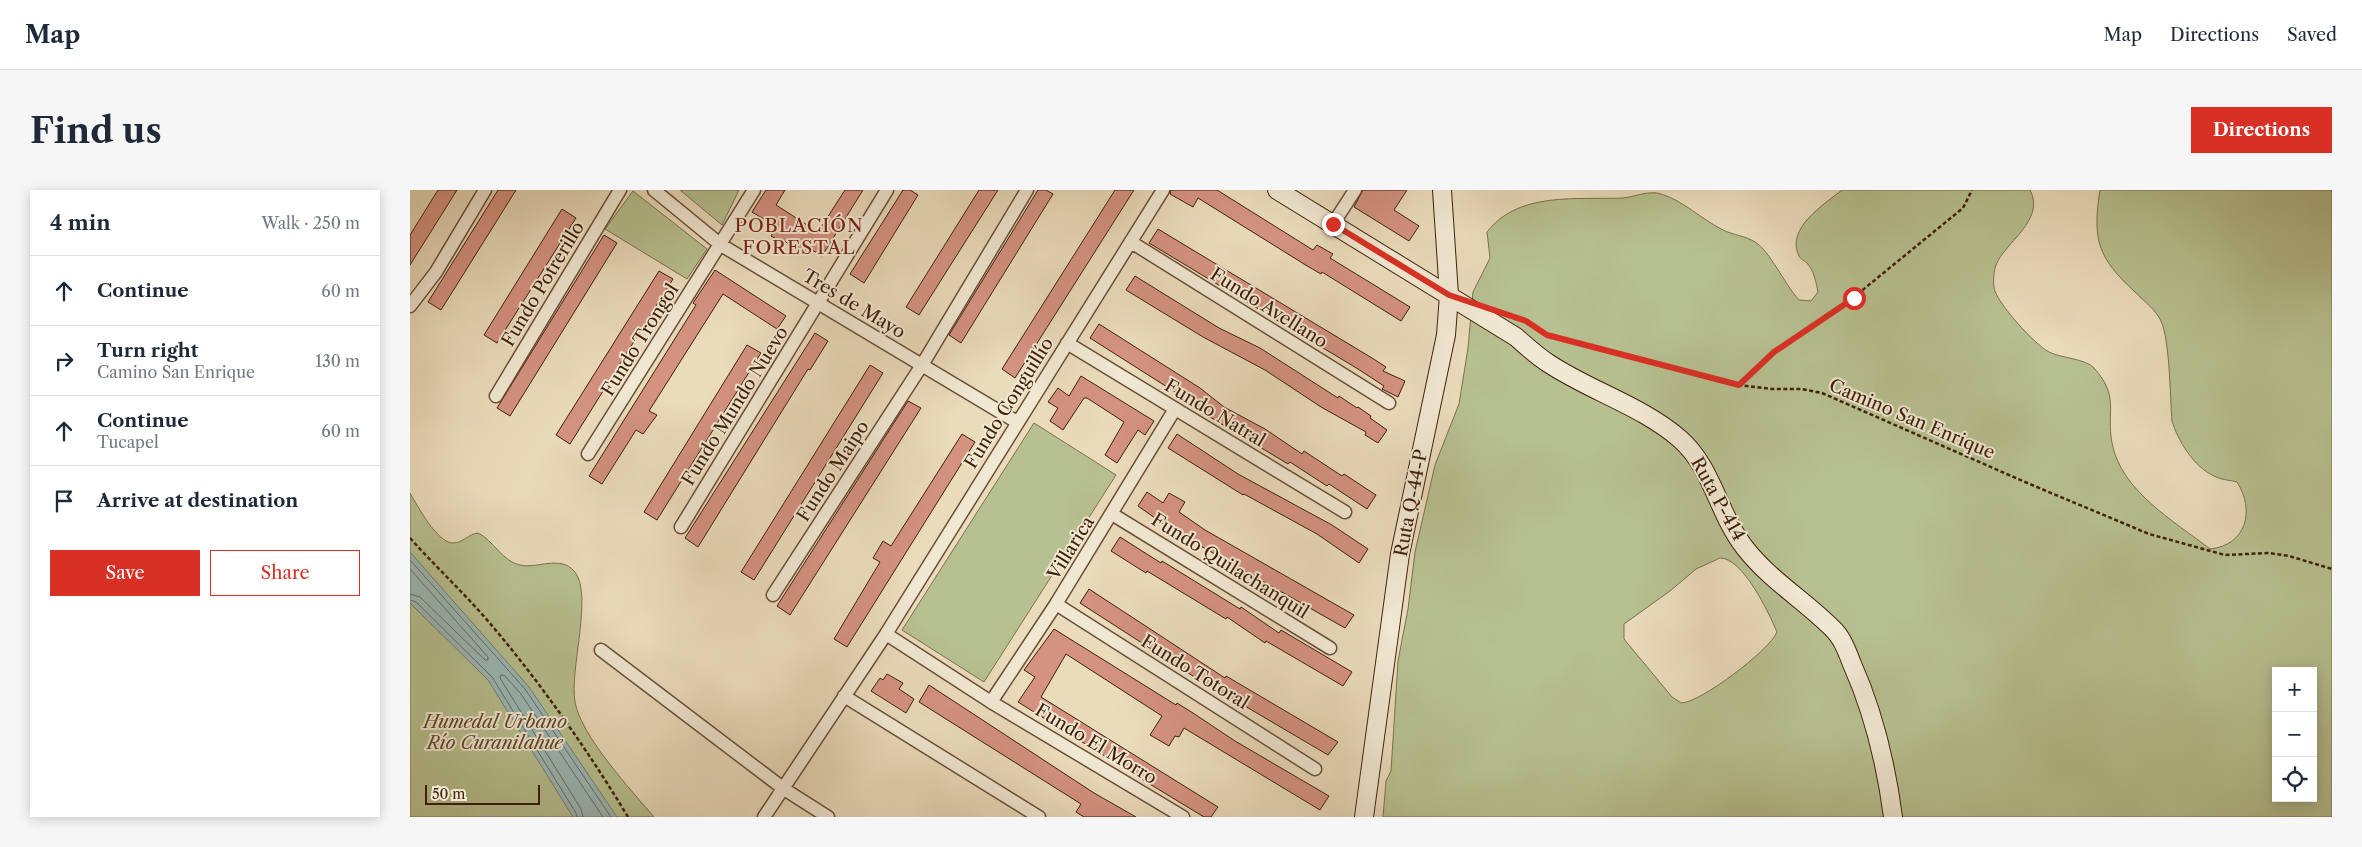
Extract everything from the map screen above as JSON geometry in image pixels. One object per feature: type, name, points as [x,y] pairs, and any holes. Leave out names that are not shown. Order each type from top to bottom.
[{"type":"street","points":[[410,306],[436,272],[485,190]]},
{"type":"street","name":"Fundo Potrerillo","points":[[496,396],[620,190]]},
{"type":"street","name":"Tres de Mayo","points":[[654,190],[721,245],[1017,422]]},
{"type":"street","name":"Fundo Trongol","points":[[588,454],[754,190]]},
{"type":"street","name":"Fundo Mundo Nuevo","points":[[681,527],[820,303],[887,190]]},
{"type":"street","name":"Fundo Maipo","points":[[774,596],[922,365],[1027,190]]},
{"type":"street","name":"Fundo Conguillío","points":[[764,817],[886,634],[1162,190]]},
{"type":"street","name":"Ruta P-414","points":[[1277,190],[1516,337],[1548,363],[1655,422],[1679,438],[1697,457],[1714,487],[1732,528],[1745,549],[1774,579],[1833,628],[1844,644],[1875,726],[1885,764],[1893,817]]},
{"type":"street","points":[[1333,224],[1355,190]]},
{"type":"street","name":"Ruta Q-44-P","points":[[1364,817],[1400,554],[1442,365],[1449,295],[1442,190]]},
{"type":"street","name":"Fundo Avellano","points":[[1131,242],[1389,403]]},
{"type":"street","name":"Fundo Natral","points":[[1068,344],[1345,512]]},
{"type":"street","name":"Villarica","points":[[991,702],[1056,604],[1175,409]]},
{"type":"street","name":"Fundo Quilachanquil","points":[[1112,514],[1330,648]]},
{"type":"street","name":"Fundo Totoral","points":[[1056,604],[1315,769]]},
{"type":"street","points":[[886,634],[991,702]]},
{"type":"street","points":[[601,650],[784,789],[828,817]]},
{"type":"street","points":[[844,696],[1039,817]]},
{"type":"street","name":"Fundo El Morro","points":[[991,702],[1183,817]]},
{"type":"path","points":[[1739,385],[1774,352],[1854,298],[1963,208],[1972,190]]},
{"type":"path","name":"Camino San Enrique","points":[[1518,318],[1547,335],[1739,385],[1772,389],[1802,389],[1822,393],[2050,493],[2149,534],[2225,555],[2269,553],[2332,569]]},
{"type":"path","points":[[410,538],[488,621],[529,672],[605,778],[628,817]]},
{"type":"green space","points":[[680,190],[739,190],[722,225]]},
{"type":"green space","points":[[1842,190],[2030,190],[2034,201],[2033,211],[2029,221],[1996,265],[1994,287],[1996,293],[2008,312],[2043,348],[2054,354],[2086,363],[2094,368],[2102,378],[2110,396],[2112,443],[2117,460],[2126,476],[2151,504],[2210,549],[2223,546],[2240,533],[2246,514],[2243,493],[2237,482],[2217,477],[2200,466],[2188,453],[2178,437],[2172,421],[2168,355],[2164,330],[2156,313],[2113,269],[2106,258],[2098,235],[2097,222],[2100,190],[2332,190],[2332,817],[1383,817],[1386,781],[1391,771],[1398,661],[1408,609],[1415,552],[1435,465],[1459,404],[1468,348],[1473,292],[1490,258],[1487,232],[1500,219],[1515,210],[1550,200],[1623,198],[1647,193],[1661,194],[1677,201],[1723,230],[1748,238],[1761,246],[1799,300],[1811,301],[1818,292],[1814,277],[1807,263],[1799,256],[1796,246],[1797,236],[1802,227],[1817,210]],"holes":[[[1720,558],[1729,560],[1746,576],[1762,600],[1777,632],[1762,651],[1734,674],[1703,694],[1690,701],[1681,703],[1672,697],[1624,639],[1624,624],[1670,591],[1696,569]]]},
{"type":"green space","points":[[633,191],[707,249],[687,279],[605,229]]},
{"type":"green space","points":[[1034,423],[1116,475],[984,682],[902,630]]},
{"type":"green space","name":"Humedal Urbano Río Curanilahue","points":[[410,493],[434,530],[447,541],[457,543],[478,533],[508,560],[514,563],[527,566],[555,563],[568,566],[574,571],[580,581],[582,596],[582,614],[574,688],[579,716],[608,762],[654,817],[410,817]]},
{"type":"water","points":[[410,552],[529,687],[617,817],[573,817],[488,680],[410,603]]},
{"type":"building","points":[[438,190],[457,190],[410,265],[410,235]]},
{"type":"building","points":[[498,190],[516,190],[441,310],[428,302]]},
{"type":"building","points":[[766,190],[785,190],[776,205],[818,232],[845,190],[863,190],[822,256],[807,247],[803,254],[783,240],[781,242],[771,236],[777,227],[752,212]]},
{"type":"building","points":[[903,190],[910,190],[918,195],[864,283],[850,274]]},
{"type":"building","points":[[979,190],[998,190],[919,315],[906,307]]},
{"type":"building","points":[[1038,190],[1046,190],[1053,194],[961,343],[949,335]]},
{"type":"building","points":[[1115,190],[1134,190],[1015,378],[1002,369]]},
{"type":"building","points":[[1171,190],[1217,190],[1313,250],[1317,245],[1333,254],[1330,258],[1410,307],[1401,321],[1322,272],[1321,274],[1304,264],[1198,198],[1193,207],[1170,194]]},
{"type":"building","points":[[1363,190],[1407,190],[1394,210],[1419,226],[1409,241],[1354,207]]},
{"type":"building","points":[[562,209],[576,218],[497,343],[484,335]]},
{"type":"building","points":[[1158,229],[1386,367],[1383,371],[1405,381],[1398,397],[1382,389],[1384,386],[1358,369],[1149,243]]},
{"type":"building","points":[[604,235],[617,243],[510,416],[497,408]]},
{"type":"building","points":[[715,270],[786,316],[777,329],[723,294],[649,411],[657,415],[643,434],[636,430],[602,484],[589,476],[696,305],[693,303]]},
{"type":"building","points":[[659,271],[673,279],[570,444],[556,435]]},
{"type":"building","points":[[1135,276],[1219,328],[1260,348],[1338,398],[1339,396],[1358,407],[1387,430],[1378,443],[1365,435],[1366,432],[1321,407],[1265,370],[1203,337],[1126,290]]},
{"type":"building","points":[[1099,324],[1200,388],[1224,407],[1265,429],[1302,454],[1304,451],[1342,476],[1344,474],[1376,495],[1367,509],[1329,484],[1327,486],[1290,462],[1288,464],[1210,417],[1196,408],[1197,406],[1090,338]]},
{"type":"building","points":[[815,333],[828,341],[810,370],[808,369],[698,547],[685,538]]},
{"type":"building","points":[[747,345],[761,353],[657,520],[644,512]]},
{"type":"building","points":[[870,365],[883,373],[754,580],[741,572]]},
{"type":"building","points":[[1081,376],[1154,421],[1145,435],[1138,430],[1117,463],[1105,455],[1124,422],[1087,398],[1084,398],[1063,430],[1050,421],[1058,408],[1048,402],[1058,388],[1069,396]]},
{"type":"building","points":[[908,401],[921,408],[790,615],[777,606]]},
{"type":"building","points":[[962,434],[975,442],[847,647],[834,639],[880,562],[873,558],[883,541],[891,546]]},
{"type":"building","points":[[1177,434],[1238,474],[1332,525],[1368,549],[1359,563],[1317,534],[1243,495],[1168,448]]},
{"type":"building","points":[[1147,492],[1163,503],[1169,493],[1185,502],[1179,512],[1205,530],[1354,615],[1345,628],[1169,528],[1138,506]]},
{"type":"building","points":[[1120,537],[1240,609],[1241,607],[1279,633],[1281,630],[1352,672],[1343,686],[1266,641],[1265,643],[1227,617],[1226,619],[1111,551]]},
{"type":"building","points":[[1089,589],[1225,678],[1226,676],[1338,742],[1328,755],[1210,687],[1080,603]]},
{"type":"building","points":[[1054,629],[1176,705],[1177,703],[1235,741],[1329,796],[1320,810],[1184,728],[1179,737],[1175,736],[1169,746],[1150,735],[1162,716],[1066,654],[1041,697],[1218,807],[1211,817],[1204,817],[1018,702],[1035,677],[1024,670]]},
{"type":"building","points":[[887,674],[903,683],[899,689],[914,699],[906,713],[871,691],[880,678],[883,680]]},
{"type":"building","points":[[929,685],[1094,793],[1136,817],[1084,817],[1076,812],[1081,804],[919,702]]},
{"type":"district","name":"POBLACIÓN FORESTAL","points":[[799,236]]},
{"type":"route","points":[[1333,224],[1449,295],[1526,321],[1547,335],[1739,385],[1774,352],[1854,298]]}]
